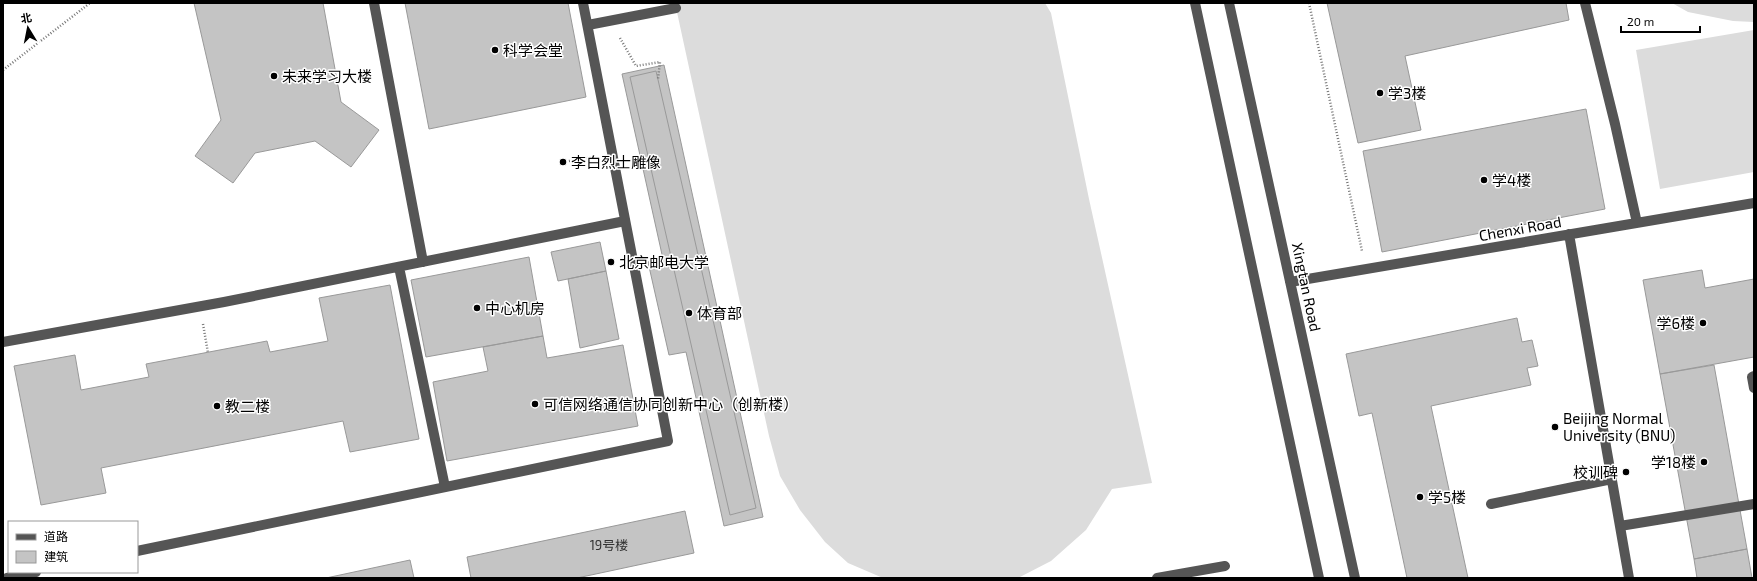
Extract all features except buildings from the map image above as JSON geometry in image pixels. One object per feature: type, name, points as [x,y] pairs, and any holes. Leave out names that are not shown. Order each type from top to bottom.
[{"type":"street","points":[[374,3],[423,262]]},
{"type":"street","points":[[138,551],[668,441],[584,3]]},
{"type":"street","points":[[1194,3],[1319,578]]},
{"type":"street","name":"Xingtan Road","points":[[1228,3],[1355,578]]},
{"type":"street","points":[[1586,3],[1637,223]]},
{"type":"street","points":[[588,24],[676,8]]},
{"type":"street","name":"Chenxi Road","points":[[1290,282],[1754,203]]},
{"type":"street","points":[[3,342],[200,307],[625,221]]},
{"type":"street","points":[[1569,234],[1629,578]]},
{"type":"street","points":[[399,267],[445,487]]},
{"type":"street","points":[[1754,376],[1752,377],[1754,388]]},
{"type":"street","points":[[1491,504],[1612,479]]},
{"type":"street","points":[[1620,526],[1754,504]]},
{"type":"street","points":[[1157,578],[1225,566]]},
{"type":"street","points":[[7,578],[31,573]]},
{"type":"path","points":[[3,70],[90,3]]},
{"type":"path","points":[[1309,3],[1366,270]]},
{"type":"path","points":[[610,21],[636,66],[660,62],[658,79]]},
{"type":"path","points":[[563,162],[612,154]]},
{"type":"path","points":[[200,307],[208,353]]},
{"type":"shaded area","points":[[675,3],[1045,3],[1051,13],[1089,199],[1152,483],[1112,489],[1086,530],[1051,561],[1018,578],[883,578],[848,563],[825,542],[800,510],[780,476],[769,436]]},
{"type":"shaded area","points":[[1672,3],[1754,3],[1754,22],[1733,21],[1688,12]]},
{"type":"shaded area","points":[[1754,30],[1754,172],[1660,189],[1636,50]]},
{"type":"place","name":"科学会堂","points":[[495,50]]},
{"type":"place","name":"未来学习大楼","points":[[274,76]]},
{"type":"place","name":"学3楼","points":[[1380,93]]},
{"type":"place","name":"李白烈士雕像","points":[[563,162]]},
{"type":"place","name":"学4楼","points":[[1484,180]]},
{"type":"place","name":"北京邮电大学","points":[[611,262]]},
{"type":"place","name":"中心机房","points":[[477,308]]},
{"type":"place","name":"体育部","points":[[689,313]]},
{"type":"place","name":"学6楼","points":[[1703,323]]},
{"type":"place","name":"可信网络通信协同创新中心（创新楼）","points":[[535,404]]},
{"type":"place","name":"教二楼","points":[[217,406]]},
{"type":"place","name":"Beijing Normal University (BNU)","points":[[1555,427]]},
{"type":"place","name":"学18楼","points":[[1704,462]]},
{"type":"place","name":"校训碑","points":[[1626,472]]},
{"type":"place","name":"学5楼","points":[[1420,497]]}]
